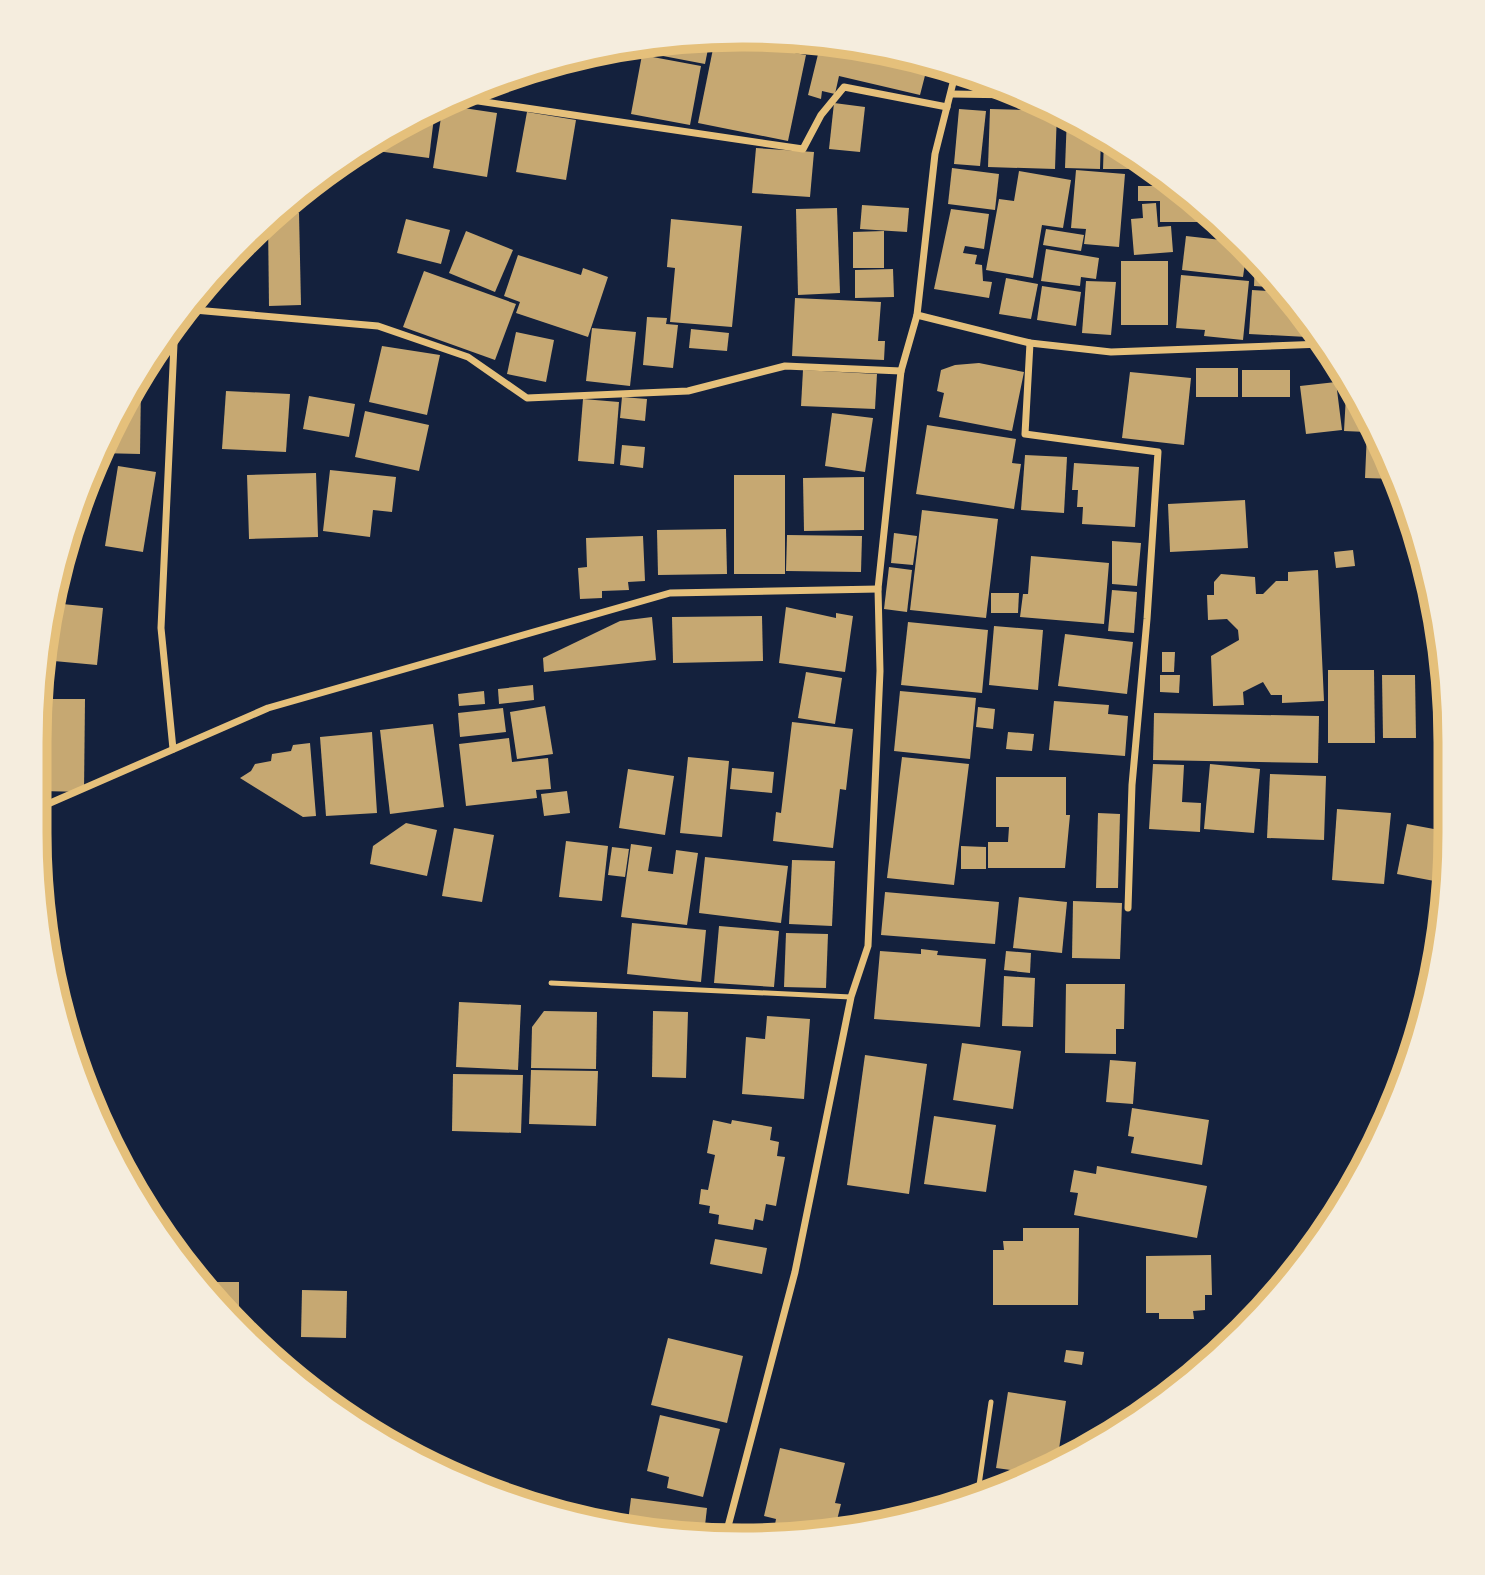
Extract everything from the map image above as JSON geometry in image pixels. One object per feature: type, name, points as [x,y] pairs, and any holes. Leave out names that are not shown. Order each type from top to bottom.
[{"type":"street","points":[[728,1527],[795,1272],[851,997],[868,946],[880,671],[878,589],[901,370],[917,315],[935,154],[954,80]]},
{"type":"street","points":[[475,101],[803,149],[821,115],[844,87],[947,107]]},
{"type":"street","points":[[951,94],[995,95]]},
{"type":"street","points":[[198,310],[378,326],[468,356],[527,398],[688,391],[785,366],[834,365],[901,370]]},
{"type":"street","points":[[917,315],[1030,343],[1111,352],[1313,344]]},
{"type":"street","points":[[173,749],[161,628],[174,342]]},
{"type":"street","points":[[1030,343],[1025,434],[1158,452],[1132,785],[1128,908]]},
{"type":"street","points":[[47,804],[268,708],[521,633],[670,593],[878,589]]},
{"type":"lane","points":[[551,983],[851,997]]},
{"type":"lane","points":[[979,1486],[991,1402]]},
{"type":"building","points":[[713,48],[767,48],[806,55],[788,141],[698,123]]},
{"type":"building","points":[[708,49],[705,64],[650,53]]},
{"type":"building","points":[[819,52],[926,72],[920,95],[839,76],[835,94],[822,91],[821,99],[808,95]]},
{"type":"building","points":[[642,55],[701,66],[690,125],[631,114]]},
{"type":"building","points":[[834,103],[865,107],[860,152],[829,149]]},
{"type":"building","points":[[460,107],[497,113],[487,177],[433,168],[441,116]]},
{"type":"building","points":[[959,109],[986,111],[980,166],[954,164]]},
{"type":"building","points":[[990,109],[1031,110],[1057,122],[1055,169],[988,167]]},
{"type":"building","points":[[527,112],[576,120],[566,180],[516,172]]},
{"type":"building","points":[[434,120],[429,158],[377,151]]},
{"type":"building","points":[[1067,128],[1101,147],[1100,169],[1065,168]]},
{"type":"building","points":[[756,148],[814,152],[810,197],[752,193]]},
{"type":"building","points":[[1104,148],[1136,169],[1103,169]]},
{"type":"building","points":[[952,168],[999,174],[995,210],[948,204]]},
{"type":"building","points":[[1076,170],[1125,174],[1119,247],[1084,244],[1086,229],[1071,228]]},
{"type":"building","points":[[1019,171],[1071,180],[1063,228],[1042,225],[1033,278],[986,270],[999,199],[1014,201]]},
{"type":"building","points":[[1138,186],[1159,186],[1203,222],[1160,222],[1160,201],[1138,201]]},
{"type":"building","points":[[1156,203],[1158,227],[1171,226],[1173,252],[1134,255],[1131,219],[1143,218],[1142,204]]},
{"type":"building","points":[[862,205],[909,208],[907,232],[860,229]]},
{"type":"building","points":[[837,208],[840,293],[798,295],[796,209]]},
{"type":"building","points":[[951,209],[989,214],[984,249],[965,246],[963,253],[977,255],[975,264],[982,265],[983,281],[992,282],[989,298],[934,289]]},
{"type":"building","points":[[292,213],[299,213],[301,305],[269,306],[268,235]]},
{"type":"building","points":[[406,219],[450,230],[441,264],[397,253]]},
{"type":"building","points":[[671,219],[742,226],[732,327],[670,322],[675,268],[667,267]]},
{"type":"building","points":[[1046,229],[1084,235],[1081,251],[1043,245]]},
{"type":"building","points":[[466,231],[513,250],[495,292],[449,273]]},
{"type":"building","points":[[884,231],[884,268],[853,268],[853,232]]},
{"type":"building","points":[[1186,236],[1222,240],[1245,263],[1243,277],[1182,270]]},
{"type":"building","points":[[1046,249],[1099,258],[1096,279],[1081,277],[1080,286],[1041,281]]},
{"type":"building","points":[[518,255],[581,275],[583,268],[608,277],[588,337],[516,313],[520,302],[504,296]]},
{"type":"building","points":[[1121,261],[1168,261],[1168,325],[1121,325]]},
{"type":"building","points":[[893,269],[894,297],[855,298],[855,270]]},
{"type":"building","points":[[424,271],[516,304],[495,360],[403,327]]},
{"type":"building","points":[[1254,273],[1267,287],[1254,286]]},
{"type":"building","points":[[1181,275],[1249,281],[1243,340],[1204,336],[1205,330],[1176,328]]},
{"type":"building","points":[[1006,278],[1038,284],[1031,319],[999,314]]},
{"type":"building","points":[[1086,281],[1116,282],[1111,335],[1082,333]]},
{"type":"building","points":[[1042,286],[1081,292],[1076,326],[1037,320]]},
{"type":"building","points":[[1252,290],[1271,291],[1307,337],[1307,337],[1249,334]]},
{"type":"building","points":[[795,298],[881,302],[878,341],[885,341],[884,360],[792,356]]},
{"type":"building","points":[[647,317],[667,318],[666,324],[678,325],[673,368],[643,365]]},
{"type":"building","points":[[592,328],[636,332],[630,386],[586,381]]},
{"type":"building","points":[[691,329],[729,333],[727,351],[689,348]]},
{"type":"building","points":[[516,332],[554,340],[546,382],[507,374]]},
{"type":"building","points":[[382,346],[440,355],[427,415],[369,402]]},
{"type":"building","points":[[979,363],[1024,372],[1012,431],[939,417],[944,393],[937,391],[941,370],[955,365]]},
{"type":"building","points":[[1196,368],[1238,368],[1238,397],[1196,397]]},
{"type":"building","points":[[803,370],[877,374],[875,409],[801,406]]},
{"type":"building","points":[[1242,370],[1290,370],[1290,397],[1242,397]]},
{"type":"building","points":[[1130,372],[1191,378],[1184,445],[1122,438]]},
{"type":"building","points":[[1336,382],[1342,430],[1306,434],[1300,386]]},
{"type":"building","points":[[226,391],[290,394],[286,452],[222,449]]},
{"type":"building","points":[[141,394],[140,454],[111,453]]},
{"type":"building","points":[[309,396],[355,404],[349,437],[303,429]]},
{"type":"building","points":[[622,397],[647,399],[645,421],[620,418]]},
{"type":"building","points":[[1346,397],[1364,432],[1344,431]]},
{"type":"building","points":[[583,399],[619,402],[614,464],[578,461]]},
{"type":"building","points":[[365,411],[429,425],[419,471],[355,457]]},
{"type":"building","points":[[832,413],[873,418],[865,472],[825,466]]},
{"type":"building","points":[[927,425],[1016,439],[1012,463],[1021,464],[1014,509],[916,494]]},
{"type":"building","points":[[1367,437],[1386,479],[1365,478]]},
{"type":"building","points":[[622,445],[645,447],[643,468],[620,465]]},
{"type":"building","points":[[1025,455],[1067,457],[1064,513],[1021,510]]},
{"type":"building","points":[[1074,463],[1139,467],[1135,527],[1082,524],[1083,507],[1077,507],[1078,490],[1072,490]]},
{"type":"building","points":[[118,466],[156,472],[143,552],[105,546]]},
{"type":"building","points":[[330,470],[396,477],[392,512],[373,510],[370,537],[323,531]]},
{"type":"building","points":[[316,473],[318,537],[249,539],[247,475]]},
{"type":"building","points":[[734,475],[785,475],[785,574],[734,574]]},
{"type":"building","points":[[864,477],[864,530],[804,531],[803,478]]},
{"type":"building","points":[[1245,500],[1248,548],[1170,552],[1168,504]]},
{"type":"building","points":[[922,510],[998,519],[986,618],[910,610]]},
{"type":"building","points":[[726,529],[727,574],[658,575],[657,530]]},
{"type":"building","points":[[894,533],[917,536],[913,565],[891,563]]},
{"type":"building","points":[[787,535],[862,536],[861,572],[786,571]]},
{"type":"building","points":[[643,536],[645,581],[628,582],[629,590],[602,591],[602,598],[580,599],[578,568],[587,567],[586,538]]},
{"type":"building","points":[[1112,541],[1141,543],[1137,586],[1112,584]]},
{"type":"building","points":[[1353,550],[1355,566],[1336,568],[1334,552]]},
{"type":"building","points":[[1031,556],[1109,563],[1104,624],[1020,617],[1023,594],[1028,594]]},
{"type":"building","points":[[889,567],[912,570],[907,612],[884,609]]},
{"type":"building","points":[[1318,570],[1324,701],[1282,703],[1282,695],[1271,695],[1263,682],[1243,692],[1244,705],[1213,706],[1211,656],[1239,640],[1238,630],[1227,619],[1208,620],[1207,595],[1214,595],[1214,582],[1221,574],[1255,577],[1256,594],[1263,594],[1276,581],[1288,581],[1288,572]]},
{"type":"building","points":[[1112,590],[1137,592],[1134,633],[1108,631]]},
{"type":"building","points":[[991,593],[1019,593],[1018,613],[991,613]]},
{"type":"building","points":[[62,604],[103,608],[97,665],[52,661]]},
{"type":"building","points":[[786,607],[836,618],[836,613],[853,616],[845,672],[779,663]]},
{"type":"building","points":[[762,616],[763,661],[673,663],[672,617]]},
{"type":"building","points":[[652,617],[656,660],[544,672],[543,658],[620,621]]},
{"type":"building","points":[[908,622],[988,630],[982,693],[901,685]]},
{"type":"building","points":[[994,626],[1043,630],[1038,690],[989,685]]},
{"type":"building","points":[[1065,634],[1133,642],[1127,694],[1058,686]]},
{"type":"building","points":[[1162,652],[1175,652],[1174,672],[1162,672]]},
{"type":"building","points":[[1328,670],[1374,670],[1375,743],[1328,743]]},
{"type":"building","points":[[806,672],[842,678],[835,724],[798,718]]},
{"type":"building","points":[[1160,675],[1180,675],[1179,693],[1160,692]]},
{"type":"building","points":[[1382,675],[1415,675],[1416,738],[1383,738]]},
{"type":"building","points":[[533,685],[534,700],[499,704],[498,689]]},
{"type":"building","points":[[484,691],[485,704],[459,706],[458,694]]},
{"type":"building","points":[[900,691],[976,698],[970,759],[894,751]]},
{"type":"building","points":[[49,699],[85,699],[84,792],[47,791]]},
{"type":"building","points":[[1054,701],[1109,705],[1108,714],[1128,716],[1125,756],[1049,750]]},
{"type":"building","points":[[545,706],[553,754],[517,759],[510,712]]},
{"type":"building","points":[[978,707],[995,709],[993,729],[976,727]]},
{"type":"building","points":[[503,708],[506,732],[460,737],[458,713]]},
{"type":"building","points":[[1154,713],[1319,716],[1318,763],[1153,760]]},
{"type":"building","points":[[792,722],[853,729],[846,790],[840,789],[833,848],[773,841],[776,812],[781,813]]},
{"type":"building","points":[[433,724],[444,807],[390,814],[380,730]]},
{"type":"building","points":[[372,732],[377,813],[326,816],[320,737]]},
{"type":"building","points":[[1008,732],[1034,734],[1032,751],[1006,749]]},
{"type":"building","points":[[509,738],[512,762],[548,758],[551,789],[536,790],[537,798],[466,806],[459,744]]},
{"type":"building","points":[[310,743],[316,816],[303,817],[240,778],[251,771],[255,764],[271,761],[272,754],[291,751],[293,745]]},
{"type":"building","points":[[688,757],[729,761],[722,837],[680,833]]},
{"type":"building","points":[[902,757],[969,764],[954,885],[887,878]]},
{"type":"building","points":[[1153,764],[1184,765],[1182,802],[1201,803],[1200,832],[1149,829]]},
{"type":"building","points":[[1210,764],[1260,769],[1254,833],[1204,829]]},
{"type":"building","points":[[732,768],[774,772],[772,793],[730,789]]},
{"type":"building","points":[[628,769],[674,776],[665,835],[619,828]]},
{"type":"building","points":[[1270,774],[1326,776],[1324,840],[1267,838]]},
{"type":"building","points":[[996,777],[1066,777],[1066,815],[1070,815],[1065,868],[988,868],[988,842],[1008,842],[1009,827],[996,827]]},
{"type":"building","points":[[567,791],[570,813],[544,816],[541,794]]},
{"type":"building","points":[[1337,809],[1391,813],[1384,884],[1332,880]]},
{"type":"building","points":[[1098,813],[1120,814],[1118,888],[1096,888]]},
{"type":"building","points":[[406,823],[437,830],[427,876],[370,864],[373,846]]},
{"type":"building","points":[[1407,824],[1438,830],[1436,881],[1397,874]]},
{"type":"building","points":[[454,828],[494,835],[482,902],[442,896]]},
{"type":"building","points":[[566,841],[608,846],[602,901],[559,897]]},
{"type":"building","points":[[631,844],[652,847],[648,871],[673,874],[676,850],[698,853],[687,925],[621,917]]},
{"type":"building","points":[[961,846],[986,847],[986,869],[961,869]]},
{"type":"building","points":[[612,847],[629,849],[625,877],[608,875]]},
{"type":"building","points":[[705,857],[788,866],[781,923],[699,913]]},
{"type":"building","points":[[792,860],[835,861],[832,926],[789,924]]},
{"type":"building","points":[[885,892],[999,902],[995,944],[881,935]]},
{"type":"building","points":[[1019,897],[1067,902],[1062,953],[1013,948]]},
{"type":"building","points":[[1073,901],[1122,903],[1120,959],[1072,958]]},
{"type":"building","points":[[632,923],[706,930],[701,982],[627,974]]},
{"type":"building","points":[[719,926],[779,931],[774,987],[714,983]]},
{"type":"building","points":[[786,933],[828,934],[826,988],[784,987]]},
{"type":"building","points":[[921,949],[938,951],[937,955],[986,959],[980,1027],[874,1019],[880,951],[921,954]]},
{"type":"building","points":[[1006,951],[1031,953],[1030,973],[1004,970]]},
{"type":"building","points":[[1004,976],[1035,978],[1033,1027],[1002,1026]]},
{"type":"building","points":[[1066,984],[1125,984],[1124,1029],[1116,1029],[1116,1054],[1065,1053]]},
{"type":"building","points":[[459,1002],[521,1005],[518,1070],[456,1067]]},
{"type":"building","points":[[544,1011],[597,1012],[596,1069],[531,1068],[532,1027]]},
{"type":"building","points":[[653,1011],[688,1012],[686,1078],[652,1077]]},
{"type":"building","points":[[767,1016],[810,1019],[804,1099],[742,1094],[746,1037],[765,1039]]},
{"type":"building","points":[[962,1043],[1021,1051],[1013,1109],[953,1100]]},
{"type":"building","points":[[865,1055],[927,1064],[909,1194],[847,1185]]},
{"type":"building","points":[[1110,1060],[1136,1062],[1133,1104],[1106,1102]]},
{"type":"building","points":[[531,1070],[598,1071],[596,1126],[529,1124]]},
{"type":"building","points":[[453,1074],[523,1075],[521,1133],[452,1131]]},
{"type":"building","points":[[1132,1108],[1209,1120],[1202,1165],[1131,1153],[1134,1137],[1128,1136]]},
{"type":"building","points":[[934,1116],[996,1125],[986,1192],[924,1184]]},
{"type":"building","points":[[713,1120],[731,1124],[732,1120],[772,1127],[770,1140],[779,1142],[777,1156],[785,1157],[776,1206],[766,1204],[763,1221],[755,1219],[753,1230],[718,1224],[719,1215],[709,1213],[710,1206],[699,1204],[701,1189],[708,1190],[715,1155],[707,1153]]},
{"type":"building","points":[[1097,1166],[1207,1186],[1197,1238],[1074,1215],[1078,1193],[1070,1192],[1074,1170],[1096,1174]]},
{"type":"building","points":[[1023,1228],[1079,1228],[1078,1305],[993,1305],[993,1250],[1004,1250],[1003,1241],[1023,1241]]},
{"type":"building","points":[[715,1239],[767,1248],[762,1274],[710,1264]]},
{"type":"building","points":[[1211,1255],[1212,1295],[1205,1295],[1205,1310],[1193,1311],[1194,1319],[1159,1319],[1159,1313],[1146,1313],[1146,1256]]},
{"type":"building","points":[[213,1282],[239,1282],[239,1311]]},
{"type":"building","points":[[302,1290],[347,1291],[346,1338],[301,1337]]},
{"type":"building","points":[[668,1338],[743,1356],[727,1423],[651,1405]]},
{"type":"building","points":[[1066,1350],[1084,1352],[1082,1365],[1064,1362]]},
{"type":"building","points":[[1008,1392],[1066,1401],[1059,1451],[1018,1471],[996,1468]]},
{"type":"building","points":[[660,1415],[720,1429],[703,1497],[667,1488],[669,1477],[647,1471]]},
{"type":"building","points":[[780,1448],[845,1463],[835,1503],[841,1504],[837,1521],[775,1527],[776,1519],[764,1516]]},
{"type":"building","points":[[631,1498],[707,1508],[705,1526],[628,1518]]}]
